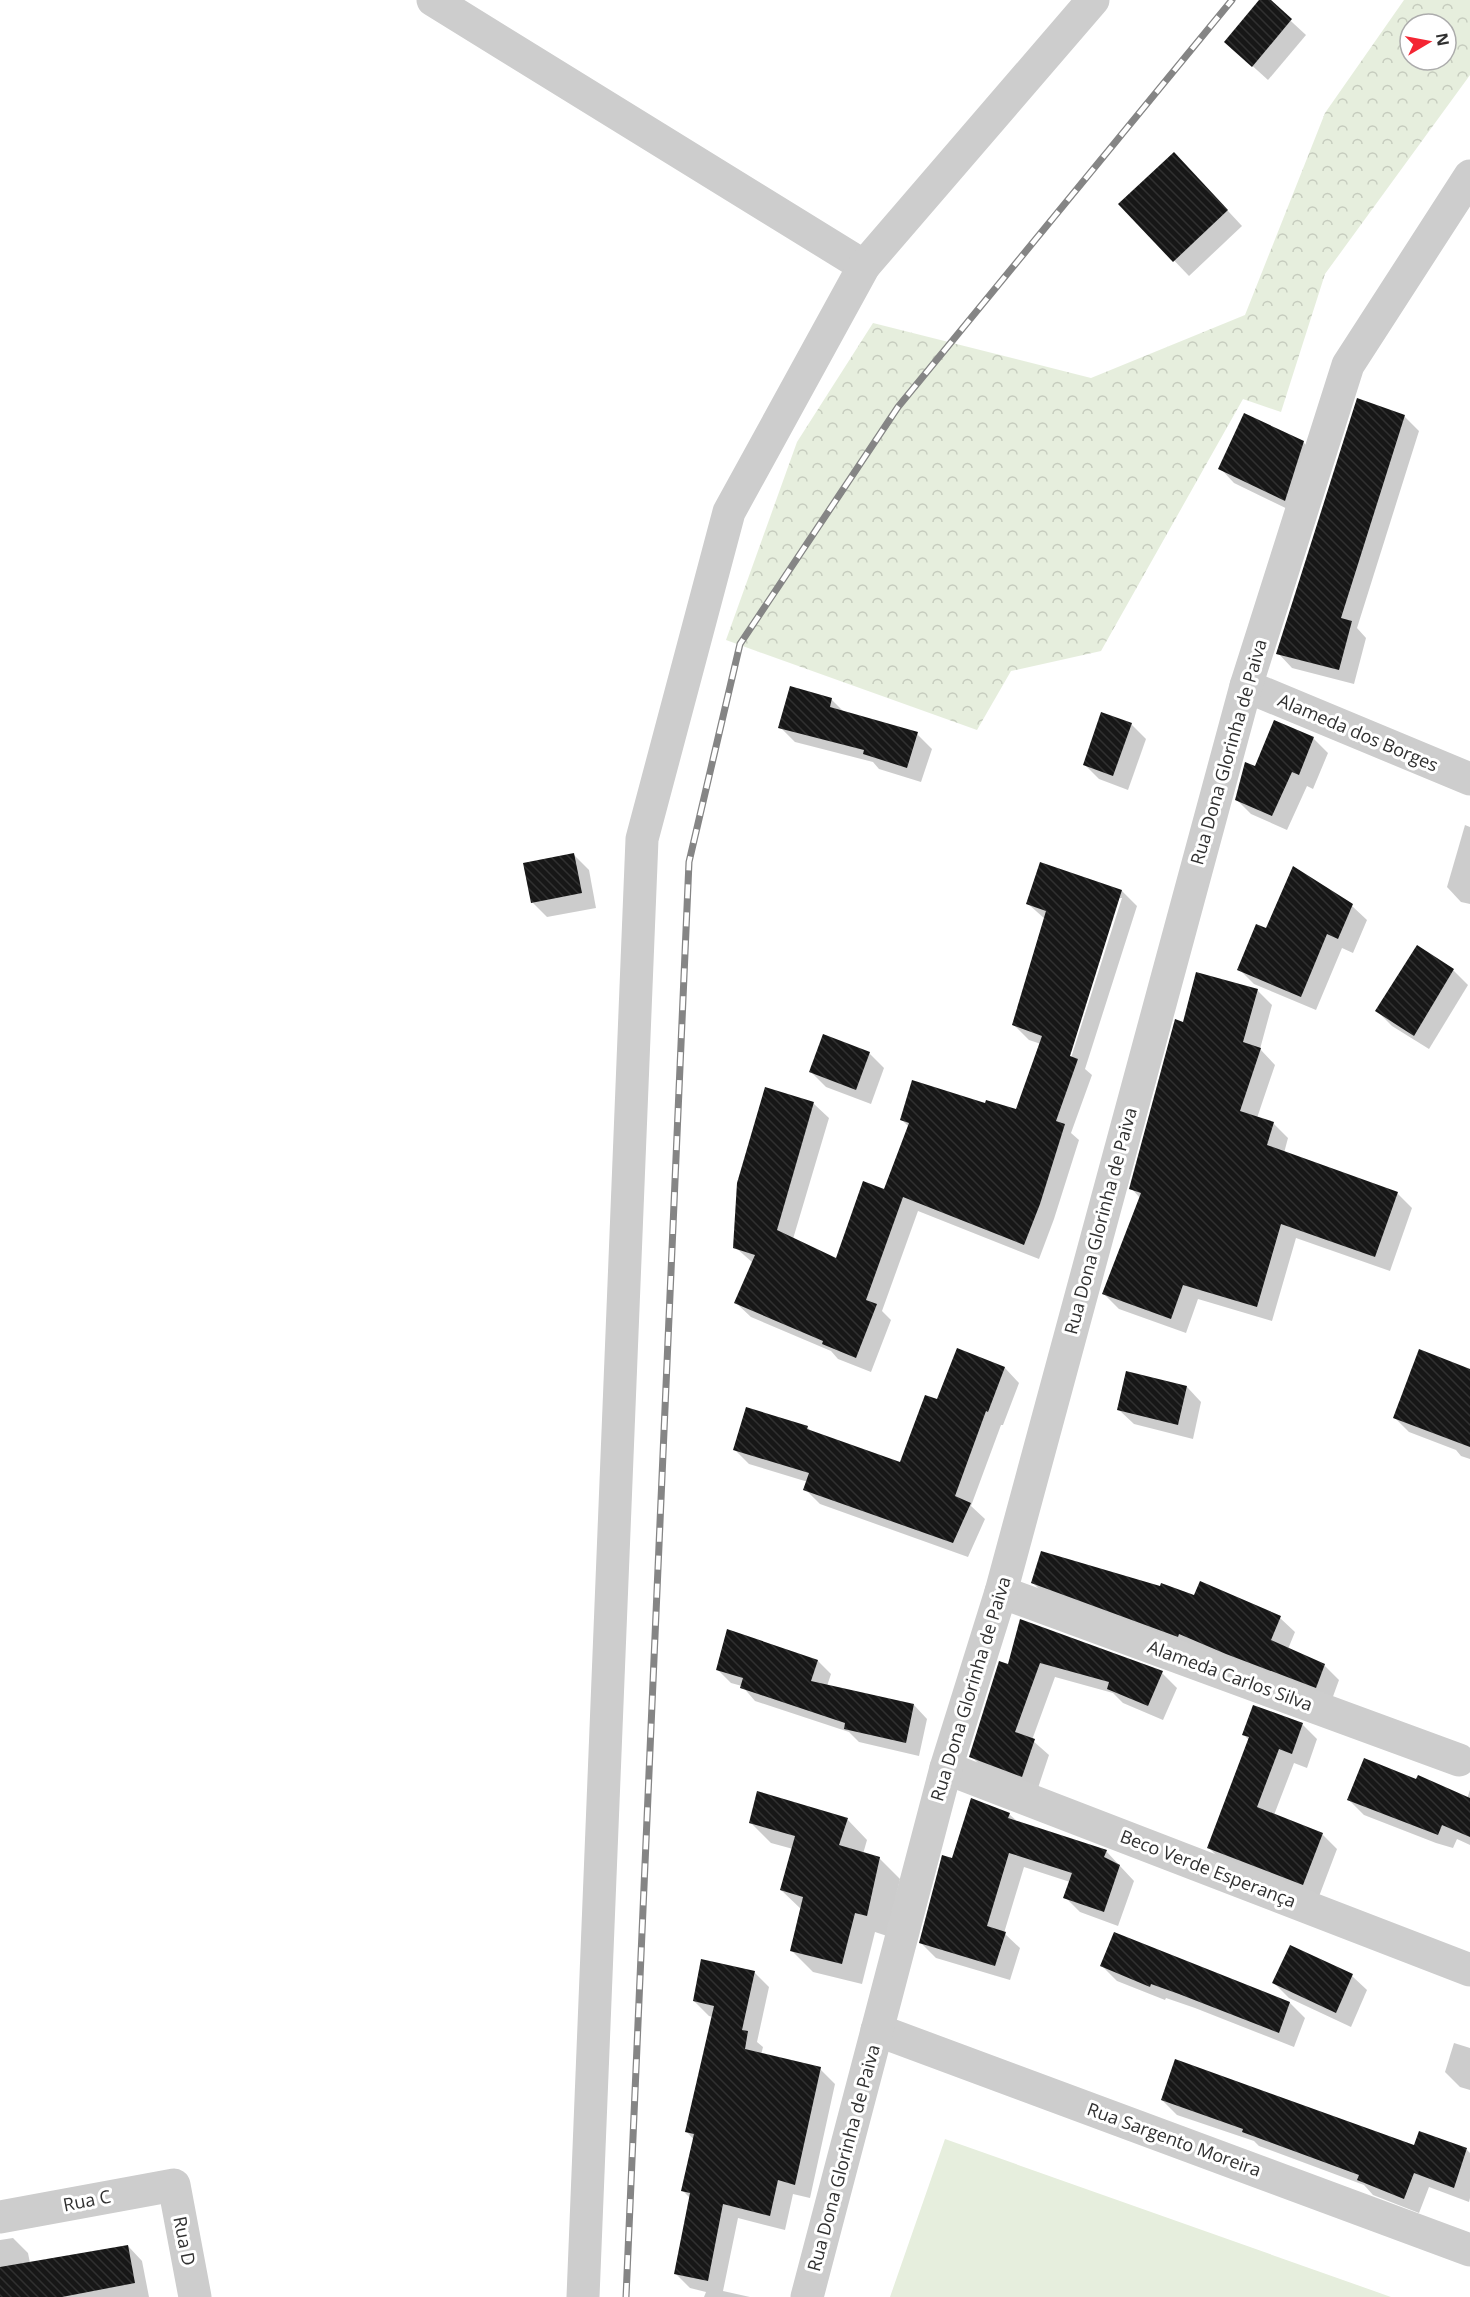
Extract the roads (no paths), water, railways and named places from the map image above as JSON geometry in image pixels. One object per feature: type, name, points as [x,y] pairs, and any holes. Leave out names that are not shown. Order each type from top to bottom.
[{"type":"street","points":[[434,0],[864,266]]},
{"type":"street","points":[[583,2297],[642,839],[729,512],[864,266],[1093,0]]},
{"type":"street","name":"Rua Dona Glorinha de Paiva","points":[[807,2297],[946,1768],[1001,1592],[1246,686],[1348,365],[1470,176]]},
{"type":"street","name":"Alameda dos Borges","points":[[1246,686],[1470,779]]},
{"type":"street","name":"Alameda Carlos Silva","points":[[1001,1592],[1458,1760]]},
{"type":"street","name":"Beco Verde Esperança","points":[[946,1768],[1470,1970]]},
{"type":"street","name":"Rua Sargento Moreira","points":[[878,2030],[1470,2250]]},
{"type":"street","name":"Rua C","points":[[0,2217],[174,2185]]},
{"type":"street","name":"Rua D","points":[[174,2185],[195,2297]]},
{"type":"railway","points":[[626,2297],[689,862],[740,644],[898,407],[1232,0]]}]
